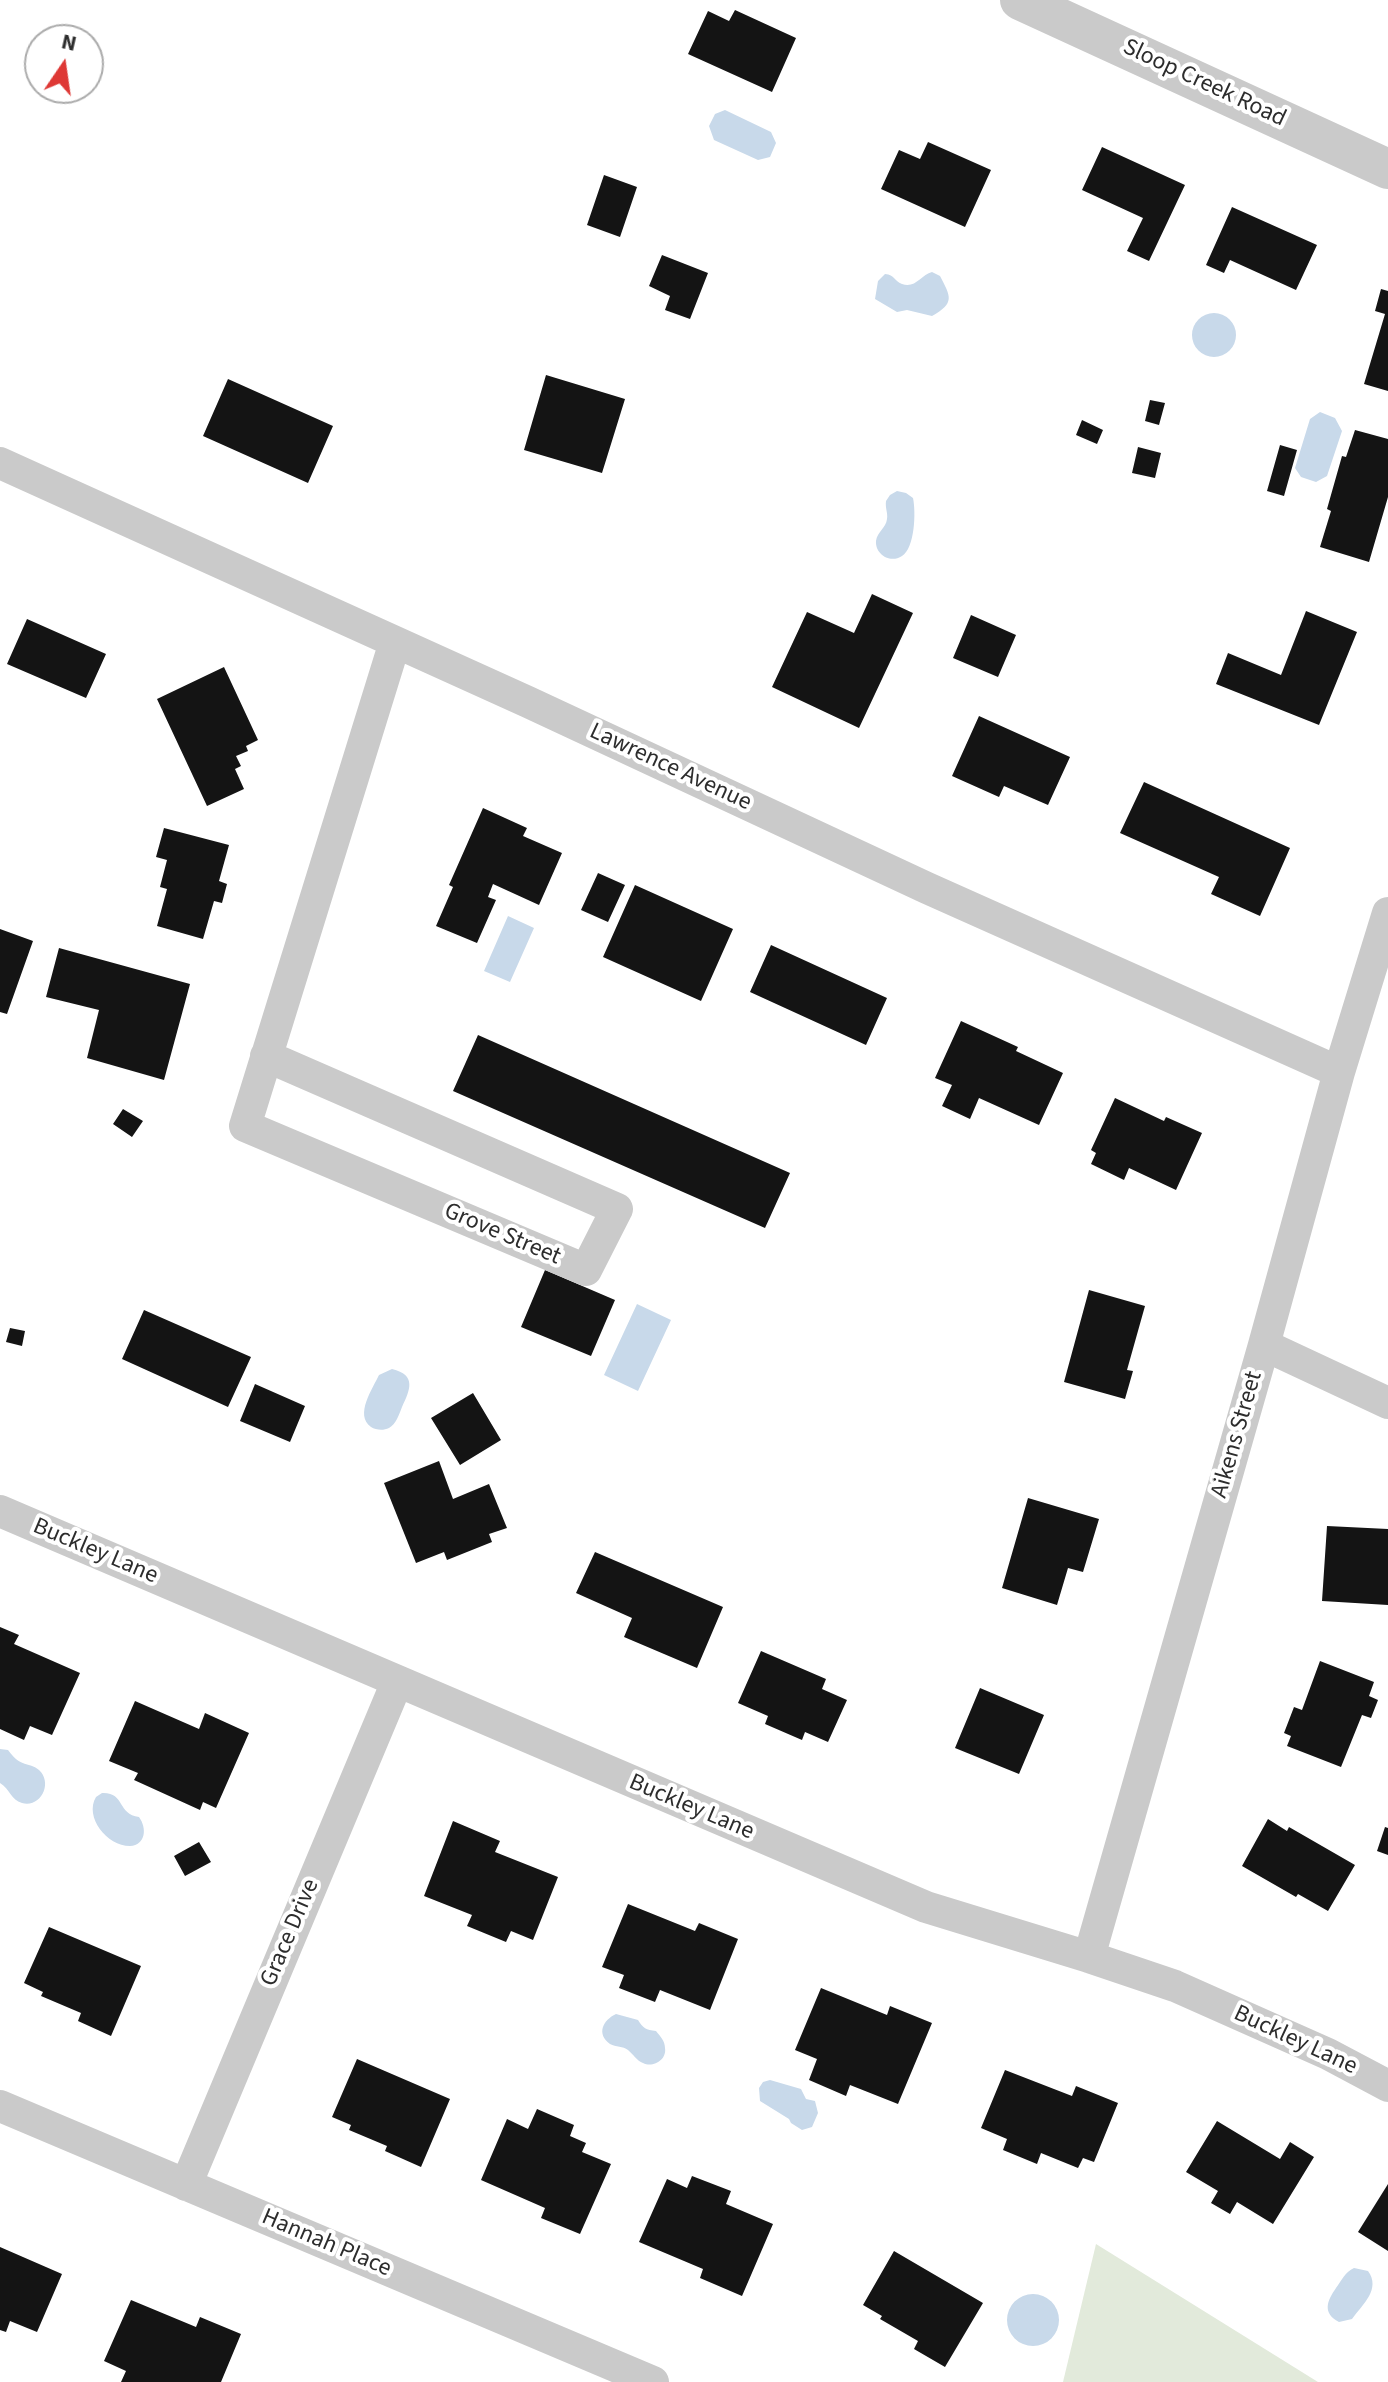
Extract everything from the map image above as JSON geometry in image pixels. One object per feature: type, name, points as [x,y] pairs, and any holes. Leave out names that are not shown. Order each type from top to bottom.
[{"type":"street","name":"Sloop Creek Road","points":[[1020,0],[1388,169]]},
{"type":"street","name":"Lawrence Avenue","points":[[0,463],[927,888],[1339,1072]]},
{"type":"street","name":"Grove Street","points":[[266,1056],[617,1209],[586,1270],[245,1126],[266,1056],[395,642]]},
{"type":"street","name":"Aikens Street","points":[[1089,1957],[1339,1072],[1388,913]]},
{"type":"street","points":[[1264,1345],[1388,1403]]},
{"type":"street","name":"Buckley Lane","points":[[0,1511],[926,1907],[1175,1986],[1328,2054],[1388,2086]]},
{"type":"street","name":"Grace Drive","points":[[186,2185],[397,1682]]},
{"type":"street","name":"Hannah Place","points":[[0,2106],[653,2382]]},
{"type":"green space","points":[[1096,2244],[1318,2382],[1063,2382]]},
{"type":"water","points":[[725,110],[771,132],[776,143],[770,157],[758,160],[714,140],[709,126],[715,114]]},
{"type":"water","points":[[932,272],[940,276],[949,299],[932,316],[907,310],[897,312],[875,299],[878,281],[885,274],[907,285]]},
{"type":"water","points":[[1214,313],[1230,319],[1236,335],[1230,351],[1214,357],[1198,351],[1192,335],[1198,319]]},
{"type":"water","points":[[1320,412],[1335,418],[1342,431],[1327,476],[1316,482],[1301,477],[1295,468],[1310,419]]},
{"type":"water","points":[[897,491],[913,498],[914,520],[910,546],[902,556],[893,559],[881,554],[876,541],[886,522],[886,501]]},
{"type":"water","points":[[508,916],[534,928],[510,982],[484,971]]},
{"type":"water","points":[[637,1304],[671,1320],[638,1391],[604,1375]]},
{"type":"water","points":[[392,1369],[405,1375],[409,1389],[394,1424],[387,1429],[375,1429],[364,1416],[366,1401],[379,1375]]},
{"type":"water","points":[[0,1749],[8,1750],[17,1760],[35,1767],[43,1775],[45,1787],[35,1802],[18,1802],[0,1783]]},
{"type":"water","points":[[102,1793],[114,1796],[127,1812],[142,1821],[144,1831],[139,1843],[121,1845],[100,1829],[95,1821],[93,1805]]},
{"type":"water","points":[[616,2014],[638,2020],[645,2028],[656,2031],[665,2045],[662,2059],[651,2064],[643,2063],[626,2049],[610,2044],[602,2032],[608,2020]]},
{"type":"water","points":[[770,2080],[801,2089],[806,2099],[815,2101],[818,2113],[812,2127],[802,2130],[760,2101],[759,2088],[763,2082]]},
{"type":"water","points":[[1354,2268],[1368,2271],[1372,2290],[1352,2319],[1339,2322],[1328,2311],[1329,2302],[1344,2276]]},
{"type":"water","points":[[1033,2294],[1051,2302],[1059,2320],[1051,2338],[1033,2346],[1015,2338],[1007,2320],[1015,2302]]},
{"type":"building","points":[[735,10],[796,38],[772,92],[688,54],[708,11],[729,21]]},
{"type":"building","points":[[928,142],[991,170],[965,227],[881,189],[899,150],[920,159]]},
{"type":"building","points":[[1102,147],[1185,185],[1149,261],[1127,251],[1143,218],[1082,190]]},
{"type":"building","points":[[604,175],[637,187],[620,237],[587,225]]},
{"type":"building","points":[[1232,207],[1317,245],[1296,290],[1230,260],[1224,273],[1206,265]]},
{"type":"building","points":[[662,255],[708,273],[690,319],[665,310],[670,296],[649,286]]},
{"type":"building","points":[[1381,289],[1388,291],[1388,391],[1364,384],[1385,314],[1375,311]]},
{"type":"building","points":[[546,375],[625,399],[602,473],[524,450]]},
{"type":"building","points":[[228,379],[333,426],[308,483],[203,436]]},
{"type":"building","points":[[1150,400],[1165,403],[1159,425],[1145,421]]},
{"type":"building","points":[[1082,420],[1103,430],[1097,444],[1076,435]]},
{"type":"building","points":[[1355,430],[1388,439],[1388,497],[1369,562],[1320,547],[1342,456],[1346,457]]},
{"type":"building","points":[[1280,445],[1297,450],[1284,496],[1267,491]]},
{"type":"building","points":[[1138,447],[1161,453],[1155,478],[1132,473]]},
{"type":"building","points":[[872,594],[913,613],[859,728],[772,687],[807,612],[854,633]]},
{"type":"building","points":[[1306,611],[1357,632],[1319,725],[1216,684],[1228,653],[1281,675]]},
{"type":"building","points":[[971,615],[1016,635],[998,677],[953,658]]},
{"type":"building","points":[[27,619],[106,654],[86,698],[7,664]]},
{"type":"building","points":[[224,667],[258,740],[246,746],[248,751],[236,756],[241,766],[235,769],[244,789],[207,806],[157,699]]},
{"type":"building","points":[[979,716],[1070,757],[1048,805],[1004,786],[999,797],[952,776]]},
{"type":"building","points":[[1144,782],[1290,848],[1260,916],[1211,894],[1219,877],[1120,833]]},
{"type":"building","points":[[483,808],[527,828],[523,836],[562,853],[539,905],[493,884],[488,897],[496,900],[477,943],[436,926],[453,887],[449,885]]},
{"type":"building","points":[[164,828],[229,845],[219,881],[227,884],[222,903],[214,901],[203,939],[157,926],[167,889],[160,887],[167,860],[156,857]]},
{"type":"building","points":[[598,873],[625,885],[608,922],[581,910]]},
{"type":"building","points":[[635,885],[733,929],[701,1001],[603,957]]},
{"type":"building","points":[[0,929],[33,941],[7,1014],[0,1012]]},
{"type":"building","points":[[771,945],[887,998],[866,1045],[750,992]]},
{"type":"building","points":[[59,948],[190,984],[164,1080],[87,1058],[99,1010],[46,997]]},
{"type":"building","points":[[961,1021],[1018,1047],[1016,1051],[1063,1073],[1039,1125],[979,1098],[970,1119],[942,1106],[952,1085],[935,1078]]},
{"type":"building","points":[[478,1035],[790,1173],[765,1228],[453,1091]]},
{"type":"building","points":[[1115,1098],[1164,1121],[1166,1117],[1202,1133],[1176,1190],[1129,1168],[1124,1180],[1091,1164],[1096,1153],[1091,1150]]},
{"type":"building","points":[[123,1109],[143,1121],[132,1137],[113,1124]]},
{"type":"building","points":[[545,1270],[615,1300],[591,1356],[521,1327]]},
{"type":"building","points":[[1089,1290],[1145,1306],[1127,1370],[1133,1371],[1125,1399],[1064,1382]]},
{"type":"building","points":[[144,1310],[251,1357],[228,1407],[122,1359]]},
{"type":"building","points":[[10,1328],[25,1331],[22,1346],[6,1342]]},
{"type":"building","points":[[255,1384],[305,1406],[290,1442],[240,1421]]},
{"type":"building","points":[[473,1393],[501,1440],[460,1465],[431,1418]]},
{"type":"building","points":[[439,1461],[453,1499],[489,1484],[507,1528],[489,1534],[492,1542],[447,1560],[444,1552],[416,1563],[384,1483]]},
{"type":"building","points":[[1028,1498],[1099,1519],[1083,1572],[1068,1568],[1057,1605],[1002,1588]]},
{"type":"building","points":[[1327,1526],[1388,1529],[1388,1605],[1322,1601]]},
{"type":"building","points":[[595,1552],[723,1607],[697,1668],[624,1637],[632,1618],[576,1593]]},
{"type":"building","points":[[0,1627],[19,1635],[14,1644],[80,1673],[52,1735],[30,1726],[24,1740],[0,1729]]},
{"type":"building","points":[[761,1651],[826,1679],[822,1689],[847,1700],[828,1742],[805,1732],[802,1740],[765,1724],[768,1716],[738,1703]]},
{"type":"building","points":[[1320,1661],[1374,1682],[1369,1696],[1378,1700],[1371,1718],[1362,1715],[1341,1767],[1287,1746],[1291,1736],[1284,1733],[1294,1707],[1302,1710]]},
{"type":"building","points":[[980,1688],[1044,1715],[1019,1774],[955,1748]]},
{"type":"building","points":[[135,1701],[199,1729],[205,1713],[249,1733],[216,1808],[203,1802],[200,1810],[134,1780],[138,1773],[109,1761]]},
{"type":"building","points":[[1268,1819],[1287,1831],[1289,1827],[1355,1865],[1328,1911],[1298,1894],[1296,1897],[1242,1866]]},
{"type":"building","points":[[453,1821],[500,1841],[495,1852],[558,1877],[533,1940],[511,1931],[506,1942],[467,1926],[472,1915],[424,1896]]},
{"type":"building","points":[[1385,1827],[1388,1828],[1388,1855],[1377,1851]]},
{"type":"building","points":[[199,1842],[211,1862],[185,1876],[174,1856]]},
{"type":"building","points":[[628,1904],[695,1931],[699,1923],[738,1939],[710,2010],[660,1990],[655,2002],[619,1988],[624,1975],[602,1967]]},
{"type":"building","points":[[49,1927],[141,1966],[111,2036],[78,2021],[81,2013],[41,1996],[43,1992],[24,1983]]},
{"type":"building","points":[[821,1988],[887,2015],[890,2006],[932,2023],[898,2104],[850,2085],[846,2096],[809,2080],[817,2059],[795,2050]]},
{"type":"building","points":[[357,2059],[450,2099],[421,2167],[385,2151],[387,2146],[349,2130],[351,2125],[332,2117]]},
{"type":"building","points":[[1005,2070],[1072,2096],[1076,2086],[1118,2103],[1094,2162],[1083,2158],[1078,2168],[1041,2153],[1037,2164],[1003,2150],[1007,2139],[981,2128]]},
{"type":"building","points":[[537,2109],[574,2125],[570,2136],[586,2143],[582,2152],[611,2164],[580,2234],[541,2218],[545,2208],[481,2180],[507,2119],[528,2129]]},
{"type":"building","points":[[1217,2121],[1280,2159],[1290,2142],[1314,2157],[1273,2224],[1237,2202],[1230,2214],[1211,2203],[1218,2191],[1186,2172]]},
{"type":"building","points":[[692,2176],[731,2191],[726,2204],[773,2224],[742,2296],[700,2278],[703,2269],[639,2242],[667,2179],[687,2188]]},
{"type":"building","points":[[1388,2184],[1388,2251],[1358,2232]]},
{"type":"building","points":[[0,2247],[62,2274],[37,2332],[10,2321],[6,2332],[0,2330]]},
{"type":"building","points":[[894,2251],[983,2303],[945,2367],[914,2349],[918,2341],[880,2319],[882,2316],[863,2305]]},
{"type":"building","points":[[131,2300],[196,2327],[200,2317],[241,2334],[221,2382],[121,2382],[126,2371],[104,2361]]}]
